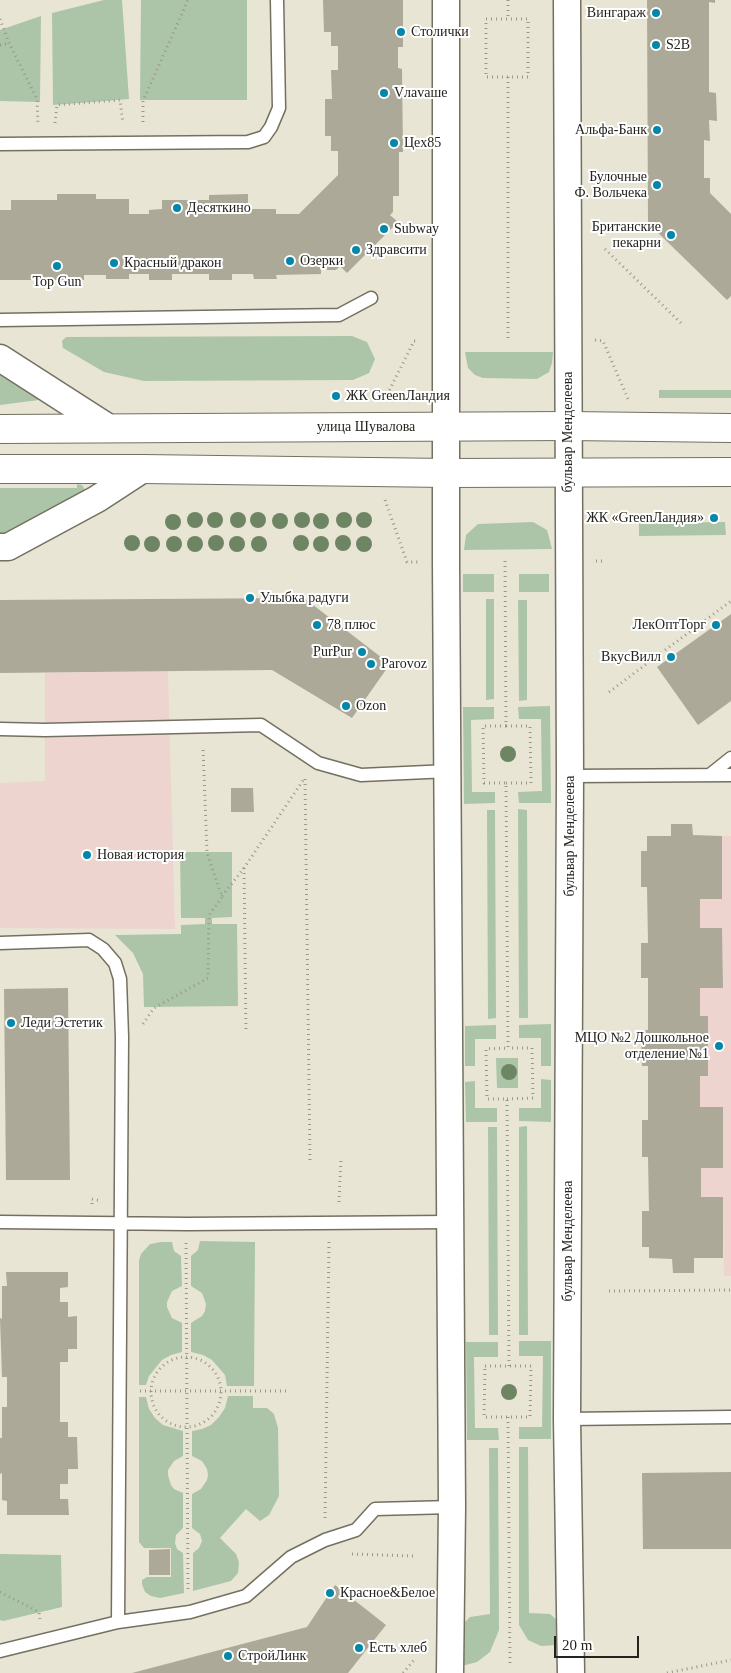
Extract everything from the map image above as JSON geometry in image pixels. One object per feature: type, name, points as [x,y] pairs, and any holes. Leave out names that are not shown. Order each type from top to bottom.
[{"type":"street","points":[[446,0],[446,562],[452,1507],[450,1673]]},
{"type":"street","name":"бульвар Менделеева","points":[[567,0],[570,776],[567,1419],[571,1673]]},
{"type":"street","points":[[0,358],[109,428]]},
{"type":"street","name":"улица Шувалова","points":[[0,429],[569,426],[731,428]]},
{"type":"street","points":[[0,469],[447,473],[731,472]]},
{"type":"street","points":[[0,547],[8,547],[97,499],[143,469]]},
{"type":"lane","points":[[0,144],[248,142],[264,137],[271,127],[279,108],[277,0]]},
{"type":"lane","points":[[0,320],[339,315],[371,298]]},
{"type":"lane","points":[[0,729],[45,730],[261,725],[318,763],[361,775],[448,771]]},
{"type":"lane","points":[[712,774],[731,758]]},
{"type":"lane","points":[[570,776],[731,775]]},
{"type":"lane","points":[[0,943],[89,940],[103,949],[115,963],[120,979],[122,1036],[119,1222],[118,1622]]},
{"type":"lane","points":[[0,1222],[186,1224],[450,1222]]},
{"type":"lane","points":[[567,1419],[731,1417]]},
{"type":"lane","points":[[0,1651],[118,1622],[190,1612],[246,1596],[291,1557],[324,1540],[356,1530],[375,1509],[452,1507]]},
{"type":"path","points":[[143,129],[143,101],[188,0]]},
{"type":"path","points":[[508,0],[508,19]]},
{"type":"path","points":[[0,19],[37,99],[38,130]]},
{"type":"path","points":[[486,19],[508,19],[528,19],[528,77],[486,77],[486,19]]},
{"type":"path","points":[[0,45],[10,43]]},
{"type":"path","points":[[508,77],[508,339]]},
{"type":"path","points":[[55,130],[57,105],[120,100],[124,130]]},
{"type":"path","points":[[606,250],[681,323]]},
{"type":"path","points":[[384,402],[414,341]]},
{"type":"path","points":[[603,341],[628,399]]},
{"type":"path","points":[[385,499],[407,562]]},
{"type":"path","points":[[505,561],[506,726]]},
{"type":"path","points":[[609,692],[731,601]]},
{"type":"path","points":[[483,726],[506,726],[530,726],[531,783],[484,783],[483,726]]},
{"type":"path","points":[[203,727],[207,853],[222,897]]},
{"type":"path","points":[[122,1036],[136,1035],[154,1008],[208,978],[209,915],[244,868],[304,778],[318,763]]},
{"type":"path","points":[[304,778],[310,1160]]},
{"type":"path","points":[[506,783],[508,1048]]},
{"type":"path","points":[[244,868],[246,1032]]},
{"type":"path","points":[[508,1048],[532,1048],[533,1098],[487,1099],[486,1049],[508,1048]]},
{"type":"path","points":[[507,1099],[509,1366]]},
{"type":"path","points":[[330,1203],[339,1203],[341,1159]]},
{"type":"path","points":[[92,1199],[120,1204]]},
{"type":"path","points":[[329,1239],[324,1554],[414,1556]]},
{"type":"path","points":[[186,1256],[188,1590]]},
{"type":"path","points":[[609,1291],[731,1290]]},
{"type":"path","points":[[187,1356],[207,1363],[215,1371],[220,1380],[221,1391],[220,1402],[216,1412],[198,1426],[187,1428],[165,1421],[157,1413],[150,1391],[158,1370],[166,1362],[187,1356]]},
{"type":"path","points":[[485,1366],[509,1366],[531,1366],[530,1417],[484,1417],[485,1366]]},
{"type":"path","points":[[140,1391],[289,1391]]},
{"type":"path","points":[[508,1417],[510,1666]]},
{"type":"path","points":[[402,1673],[414,1660]]},
{"type":"path","points":[[668,1673],[731,1660]]},
{"type":"shaded area","name":"Новая история","points":[[168,671],[175,929],[0,928],[0,783],[45,781],[45,673]]},
{"type":"shaded area","name":"МЦО №2 Дошкольное отделение №1","points":[[722,836],[731,836],[731,1276],[724,1276],[723,1197],[701,1197],[701,1168],[723,1168],[723,1107],[700,1107],[700,988],[723,988],[722,928],[700,928],[700,899],[722,899]]},
{"type":"green space","points":[[104,0],[122,0],[129,99],[53,105],[52,13]]},
{"type":"green space","points":[[141,0],[247,0],[247,100],[140,100]]},
{"type":"green space","points":[[41,16],[40,102],[0,101],[0,30]]},
{"type":"green space","points":[[352,336],[367,342],[375,359],[369,373],[353,380],[144,381],[104,372],[63,348],[62,341],[66,337]]},
{"type":"green space","points":[[465,352],[553,352],[549,372],[537,379],[483,378],[475,375],[468,368]]},
{"type":"green space","points":[[0,375],[21,383],[39,396],[39,400],[0,405]]},
{"type":"green space","points":[[659,390],[731,390],[731,398],[659,398]]},
{"type":"green space","points":[[77,484],[82,485],[85,490],[83,497],[5,535],[0,535],[0,488],[77,488]]},
{"type":"green space","points":[[533,522],[547,530],[552,549],[464,550],[466,535],[478,524]]},
{"type":"green space","points":[[725,522],[726,535],[639,536],[639,523]]},
{"type":"green space","points":[[463,574],[494,574],[494,592],[463,592]]},
{"type":"green space","points":[[519,574],[549,574],[549,592],[519,592]]},
{"type":"green space","points":[[486,599],[494,599],[494,699],[486,700]]},
{"type":"green space","points":[[518,600],[527,600],[527,700],[519,701]]},
{"type":"green space","points":[[550,706],[551,803],[519,803],[518,792],[542,791],[541,719],[519,719],[518,707]]},
{"type":"green space","points":[[463,707],[494,707],[494,719],[471,720],[472,792],[495,792],[495,803],[464,804]]},
{"type":"green space","points":[[518,809],[527,810],[528,1018],[519,1018]]},
{"type":"green space","points":[[487,810],[495,810],[496,1018],[488,1019]]},
{"type":"green space","points":[[180,852],[232,852],[232,917],[212,918],[212,924],[237,924],[238,1006],[144,1007],[143,974],[133,953],[115,935],[181,934],[181,925],[205,924],[205,918],[181,918]]},
{"type":"green space","points":[[551,1024],[551,1066],[541,1066],[541,1038],[519,1038],[519,1025]]},
{"type":"green space","points":[[496,1025],[496,1039],[475,1039],[475,1066],[465,1066],[465,1026]]},
{"type":"green space","points":[[496,1058],[518,1058],[518,1088],[497,1088]]},
{"type":"green space","points":[[541,1079],[551,1080],[551,1122],[519,1121],[519,1108],[541,1108]]},
{"type":"green space","points":[[475,1081],[475,1108],[497,1108],[497,1122],[466,1122],[465,1082]]},
{"type":"green space","points":[[527,1126],[528,1335],[519,1335],[519,1127]]},
{"type":"green space","points":[[488,1127],[497,1127],[498,1335],[489,1335]]},
{"type":"green space","points":[[200,1241],[255,1242],[254,1386],[227,1386],[225,1375],[212,1360],[191,1352],[191,1323],[202,1316],[206,1304],[202,1293],[191,1286],[191,1256],[198,1250]]},
{"type":"green space","points":[[172,1242],[174,1251],[181,1256],[182,1286],[172,1291],[167,1307],[172,1318],[182,1323],[182,1352],[162,1360],[149,1376],[146,1385],[139,1385],[139,1260],[141,1254],[150,1244]]},
{"type":"green space","points":[[519,1341],[551,1341],[551,1439],[519,1439],[519,1427],[542,1427],[543,1356],[519,1356]]},
{"type":"green space","points":[[466,1342],[498,1342],[498,1357],[474,1357],[475,1428],[498,1428],[499,1440],[467,1440]]},
{"type":"green space","points":[[228,1396],[253,1396],[253,1408],[267,1408],[274,1414],[278,1428],[279,1496],[269,1515],[260,1521],[246,1509],[220,1538],[236,1554],[239,1562],[238,1573],[231,1581],[193,1591],[193,1553],[199,1548],[202,1541],[200,1534],[192,1528],[192,1494],[201,1489],[208,1475],[202,1461],[192,1456],[192,1431],[211,1425],[225,1408]]},
{"type":"green space","points":[[139,1397],[146,1397],[149,1409],[163,1425],[183,1431],[183,1456],[174,1461],[168,1470],[168,1475],[174,1489],[183,1493],[183,1528],[176,1535],[175,1543],[177,1549],[183,1553],[184,1593],[160,1598],[145,1592],[142,1584],[142,1580],[147,1577],[171,1577],[171,1548],[144,1548],[139,1542]]},
{"type":"green space","points":[[519,1447],[528,1447],[529,1613],[550,1614],[557,1620],[557,1645],[541,1646],[528,1640],[519,1625]]},
{"type":"green space","points":[[489,1448],[498,1448],[499,1630],[490,1652],[477,1662],[462,1666],[464,1623],[470,1617],[490,1614]]},
{"type":"green space","points":[[0,1554],[61,1555],[62,1607],[3,1621],[0,1620]]},
{"type":"building","points":[[323,0],[403,0],[403,47],[398,47],[398,68],[402,69],[403,152],[399,152],[399,196],[393,196],[393,212],[390,215],[398,222],[347,273],[340,266],[336,270],[321,270],[321,274],[276,275],[277,279],[254,279],[253,274],[232,274],[232,280],[209,280],[209,274],[172,274],[172,280],[149,280],[149,274],[129,274],[129,279],[106,279],[106,275],[84,275],[84,280],[0,280],[0,210],[11,210],[11,200],[57,200],[57,194],[96,194],[96,199],[129,199],[129,214],[149,214],[149,210],[162,209],[162,200],[209,200],[209,195],[248,194],[248,209],[276,209],[276,214],[299,214],[338,175],[338,151],[331,151],[331,136],[325,136],[325,99],[332,99],[331,70],[338,70],[338,46],[331,46],[331,32],[324,32]]},
{"type":"building","points":[[647,0],[715,0],[715,3],[709,2],[709,92],[716,93],[717,121],[709,120],[710,141],[704,140],[704,178],[710,178],[710,193],[731,214],[731,296],[727,300],[648,223]]},
{"type":"building","points":[[304,598],[390,664],[352,718],[272,670],[0,673],[0,600]]},
{"type":"building","points":[[731,614],[731,701],[698,725],[657,667]]},
{"type":"building","points":[[231,788],[253,788],[254,812],[231,812]]},
{"type":"building","points":[[671,824],[692,824],[693,835],[722,836],[722,899],[700,899],[700,928],[722,928],[723,988],[700,988],[700,1016],[708,1016],[708,1076],[700,1076],[700,1107],[723,1107],[723,1168],[701,1168],[701,1197],[723,1197],[723,1258],[694,1258],[694,1273],[673,1273],[672,1259],[649,1258],[649,1247],[642,1247],[642,1211],[649,1211],[648,1157],[642,1157],[642,1120],[648,1120],[648,1066],[642,1066],[641,1039],[642,1030],[648,1030],[648,978],[641,978],[641,943],[648,943],[647,887],[641,887],[641,851],[647,851],[647,836],[671,836]]},
{"type":"building","points":[[68,988],[70,1180],[6,1180],[4,989]]},
{"type":"building","points":[[6,1272],[68,1272],[68,1287],[60,1288],[60,1302],[68,1302],[68,1317],[77,1316],[77,1349],[68,1349],[68,1362],[60,1362],[60,1422],[68,1422],[68,1437],[77,1437],[78,1469],[68,1469],[68,1484],[60,1484],[60,1499],[68,1499],[69,1515],[7,1515],[7,1501],[2,1500],[0,1438],[2,1438],[2,1407],[7,1407],[7,1377],[2,1377],[0,1318],[2,1319],[2,1286],[7,1286]]},
{"type":"building","points":[[731,1472],[731,1549],[643,1549],[642,1473]]},
{"type":"building","points":[[170,1549],[170,1575],[149,1575],[149,1550]]},
{"type":"building","points":[[335,1585],[386,1625],[348,1673],[132,1673],[307,1627]]},
{"type":"place","name":"Вингараж","points":[[656,13]]},
{"type":"place","name":"Столички","points":[[401,32]]},
{"type":"place","name":"S2B","points":[[656,45]]},
{"type":"place","name":"Vлаvаше","points":[[384,93]]},
{"type":"place","name":"Альфа-Банк","points":[[657,130]]},
{"type":"place","name":"Цех85","points":[[394,143]]},
{"type":"place","name":"Булочные Ф. Вольчека","points":[[657,185]]},
{"type":"place","name":"Десяткино","points":[[177,208]]},
{"type":"place","name":"Subway","points":[[384,229]]},
{"type":"place","name":"Британские пекарни","points":[[671,235]]},
{"type":"place","name":"Здравсити","points":[[356,250]]},
{"type":"place","name":"Озерки","points":[[290,261]]},
{"type":"place","name":"Красный дракон","points":[[114,263]]},
{"type":"place","name":"Top Gun","points":[[57,266]]},
{"type":"place","name":"ЖК GreenЛандия","points":[[336,396]]},
{"type":"place","name":"ЖК «GreenЛандия»","points":[[714,518]]},
{"type":"place","name":"Улыбка радуги","points":[[250,598]]},
{"type":"place","name":"78 плюс","points":[[317,625]]},
{"type":"place","name":"ЛекОптТорг","points":[[716,625]]},
{"type":"place","name":"PurPur","points":[[362,652]]},
{"type":"place","name":"ВкусВилл","points":[[671,657]]},
{"type":"place","name":"Parovoz","points":[[371,664]]},
{"type":"place","name":"Ozon","points":[[346,706]]},
{"type":"place","name":"Новая история","points":[[87,855]]},
{"type":"place","name":"Леди Эстетик","points":[[11,1023]]},
{"type":"place","name":"МЦО №2 Дошкольное отделение №1","points":[[719,1046]]},
{"type":"place","name":"Красное&Белое","points":[[330,1593]]},
{"type":"place","name":"Есть хлеб","points":[[359,1648]]},
{"type":"place","name":"СтройЛинк","points":[[228,1656]]}]
